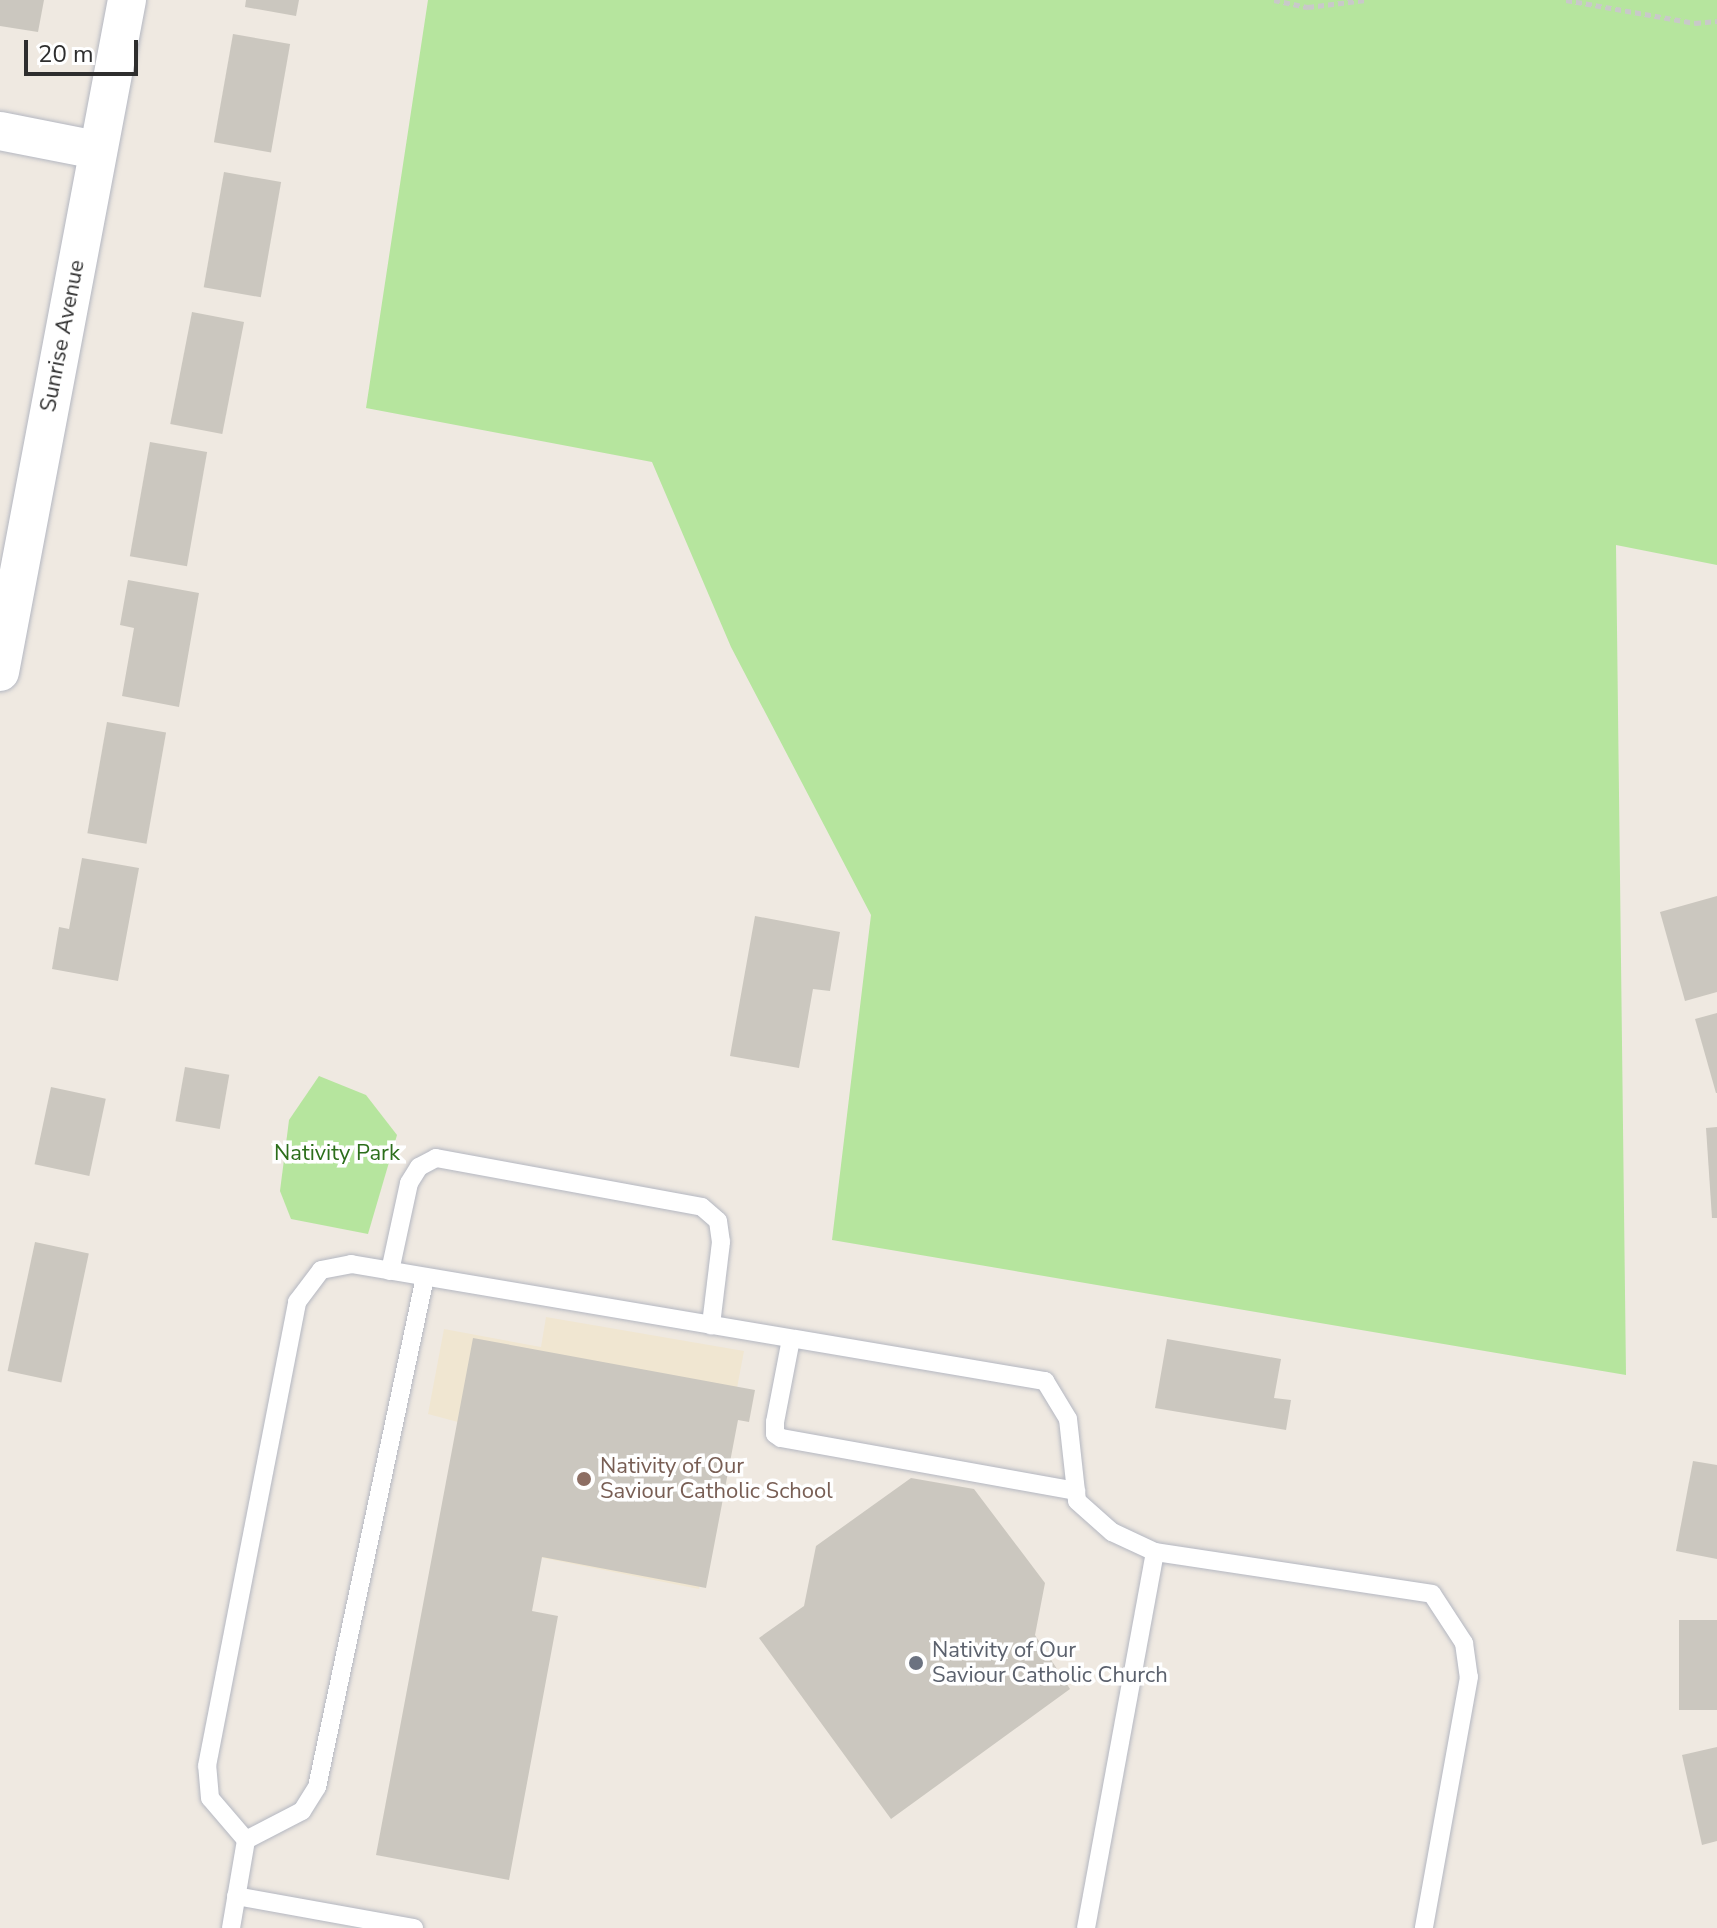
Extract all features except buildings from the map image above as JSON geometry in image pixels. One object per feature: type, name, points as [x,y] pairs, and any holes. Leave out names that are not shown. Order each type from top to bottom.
[{"type":"street","name":"Sunrise Avenue","points":[[0,672],[127,0]]},
{"type":"street","points":[[0,131],[97,150]]},
{"type":"lane","points":[[390,1271],[409,1183],[419,1167],[436,1158],[702,1207],[718,1221],[721,1242],[711,1325]]},
{"type":"lane","points":[[246,1840],[210,1798],[207,1766],[297,1302],[321,1270],[351,1264],[1045,1381],[1068,1419],[1077,1501],[1112,1532],[1155,1552],[1432,1594],[1464,1643],[1469,1677],[1424,1928]]},
{"type":"lane","points":[[246,1840],[302,1811],[317,1787],[425,1277]]},
{"type":"lane","points":[[791,1339],[775,1422],[775,1434],[781,1438],[1076,1491]]},
{"type":"lane","points":[[1086,1928],[1155,1552]]},
{"type":"lane","points":[[231,1928],[246,1840]]},
{"type":"lane","points":[[236,1896],[414,1928]]},
{"type":"path","points":[[1274,0],[1308,7],[1366,0]]},
{"type":"path","points":[[1566,0],[1695,23],[1717,21]]},
{"type":"shaded area","name":"Nativity of Our Saviour Catholic School","points":[[546,1317],[744,1351],[699,1589],[438,1537],[458,1422],[428,1414],[444,1329],[541,1347]]},
{"type":"green space","points":[[428,0],[1717,0],[1717,565],[1616,545],[1626,1375],[832,1240],[871,915],[731,647],[652,462],[366,408]]},
{"type":"green space","name":"Nativity Park","points":[[319,1076],[366,1095],[397,1135],[368,1234],[291,1219],[280,1191],[289,1120]]},
{"type":"place","name":"Nativity of Our Saviour Catholic School","points":[[584,1479]]},
{"type":"place","name":"Nativity of Our Saviour Catholic Church","points":[[916,1663]]}]
